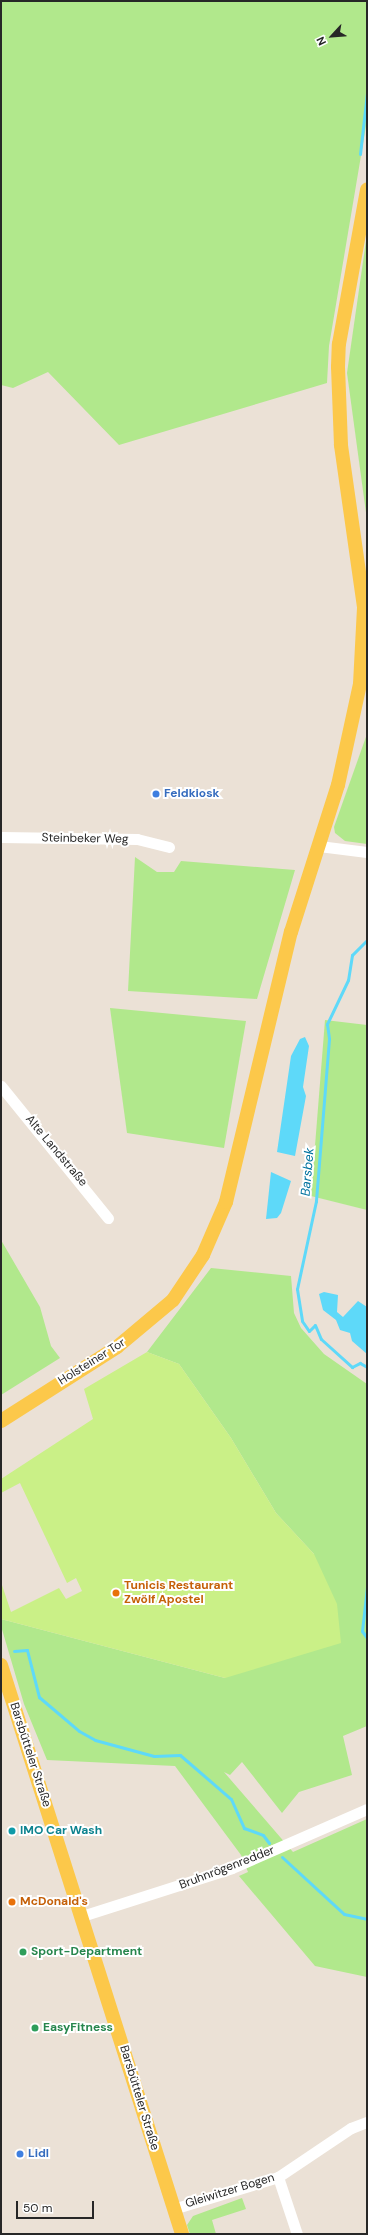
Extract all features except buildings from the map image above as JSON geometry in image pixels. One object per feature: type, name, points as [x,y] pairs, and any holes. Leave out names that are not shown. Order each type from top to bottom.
[{"type":"main road","name":"Holsteiner Tor","points":[[1,1422],[118,1347],[173,1300],[203,1255],[226,1202],[291,932],[319,846],[352,733],[364,634],[358,546],[341,445],[338,367],[339,344],[367,190]]},
{"type":"main road","name":"Barsbütteler Straße","points":[[1,1665],[182,2234]]},
{"type":"street","name":"Steinbeker Weg","points":[[1,837],[137,839],[168,847]]},
{"type":"street","points":[[319,846],[367,852]]},
{"type":"street","name":"Alte Landstraße","points":[[1,1086],[108,1218]]},
{"type":"street","name":"Bruhnrögenredder","points":[[82,1916],[232,1868],[367,1809]]},
{"type":"street","name":"Gleiwitzer Bogen","points":[[174,2209],[278,2177],[351,2128],[367,2122]]},
{"type":"street","points":[[278,2177],[297,2234]]},
{"type":"green space","points":[[1,1],[367,1],[367,120],[329,346],[327,383],[119,445],[48,372],[13,388],[1,385]]},
{"type":"green space","points":[[367,234],[367,520],[347,373]]},
{"type":"green space","points":[[367,734],[367,844],[345,841],[335,833],[334,827]]},
{"type":"green space","points":[[135,857],[157,872],[174,872],[181,861],[295,870],[257,999],[128,991]]},
{"type":"green space","points":[[110,1008],[246,1021],[224,1148],[127,1133]]},
{"type":"green space","points":[[325,1020],[367,1025],[367,1210],[311,1196]]},
{"type":"green space","points":[[1,1240],[40,1307],[51,1346],[60,1358],[1,1395]]},
{"type":"green space","points":[[211,1268],[291,1276],[294,1313],[301,1328],[324,1354],[367,1384],[367,1726],[343,1736],[352,1775],[299,1792],[282,1813],[242,1762],[230,1775],[224,1772],[293,1852],[367,1819],[367,1977],[315,1966],[239,1876],[248,1872],[241,1855],[175,1766],[47,1760],[24,1704],[1,1626],[1,1619],[225,1678],[314,1554],[276,1513],[231,1438],[179,1364],[147,1352]]},
{"type":"green space","points":[[147,1352],[179,1364],[231,1438],[276,1513],[314,1554],[337,1604],[341,1643],[225,1678],[1,1619],[1,1582],[11,1612],[59,1588],[66,1599],[82,1591],[76,1578],[67,1583],[20,1483],[1,1493],[1,1479],[93,1419],[84,1389]]},
{"type":"green space","points":[[242,2198],[246,2209],[212,2220],[216,2234],[190,2234],[187,2225],[193,2216]]},
{"type":"water","points":[[305,1037],[309,1046],[303,1087],[306,1096],[295,1156],[277,1152],[291,1056],[300,1039]]},
{"type":"water","points":[[271,1172],[291,1181],[281,1213],[277,1218],[266,1219]]},
{"type":"water","points":[[324,1292],[338,1295],[337,1312],[343,1317],[358,1301],[367,1307],[367,1354],[352,1341],[350,1333],[340,1330],[336,1320],[323,1310],[319,1294]]},
{"type":"waterway","name":"Barsbek","points":[[360,154],[367,93]]},
{"type":"waterway","name":"Barsbek","points":[[367,940],[352,955],[348,980],[327,1024],[329,1039],[316,1201],[297,1289],[302,1321],[309,1331],[315,1325],[321,1339],[352,1367],[360,1363],[367,1367]]},
{"type":"waterway","name":"Barsbek","points":[[367,1511],[367,1526]]},
{"type":"waterway","name":"Barsbek","points":[[367,1547],[367,1558]]},
{"type":"waterway","name":"Barsbek","points":[[367,1587],[362,1631],[367,1638]]},
{"type":"waterway","points":[[14,1651],[27,1650],[39,1697],[79,1731],[95,1740],[154,1756],[180,1755],[231,1799],[244,1828],[263,1835],[269,1843]]},
{"type":"waterway","points":[[282,1857],[344,1914],[367,1919]]},
{"type":"place","name":"Feldkiosk","points":[[156,794]]},
{"type":"place","name":"Tunicis Restaurant Zwölf Apostel","points":[[116,1593]]},
{"type":"place","name":"IMO Car Wash","points":[[12,1831]]},
{"type":"place","name":"McDonald's","points":[[12,1902]]},
{"type":"place","name":"Sport-Department","points":[[23,1952]]},
{"type":"place","name":"EasyFitness","points":[[35,2028]]},
{"type":"place","name":"Lidl","points":[[20,2154]]}]
